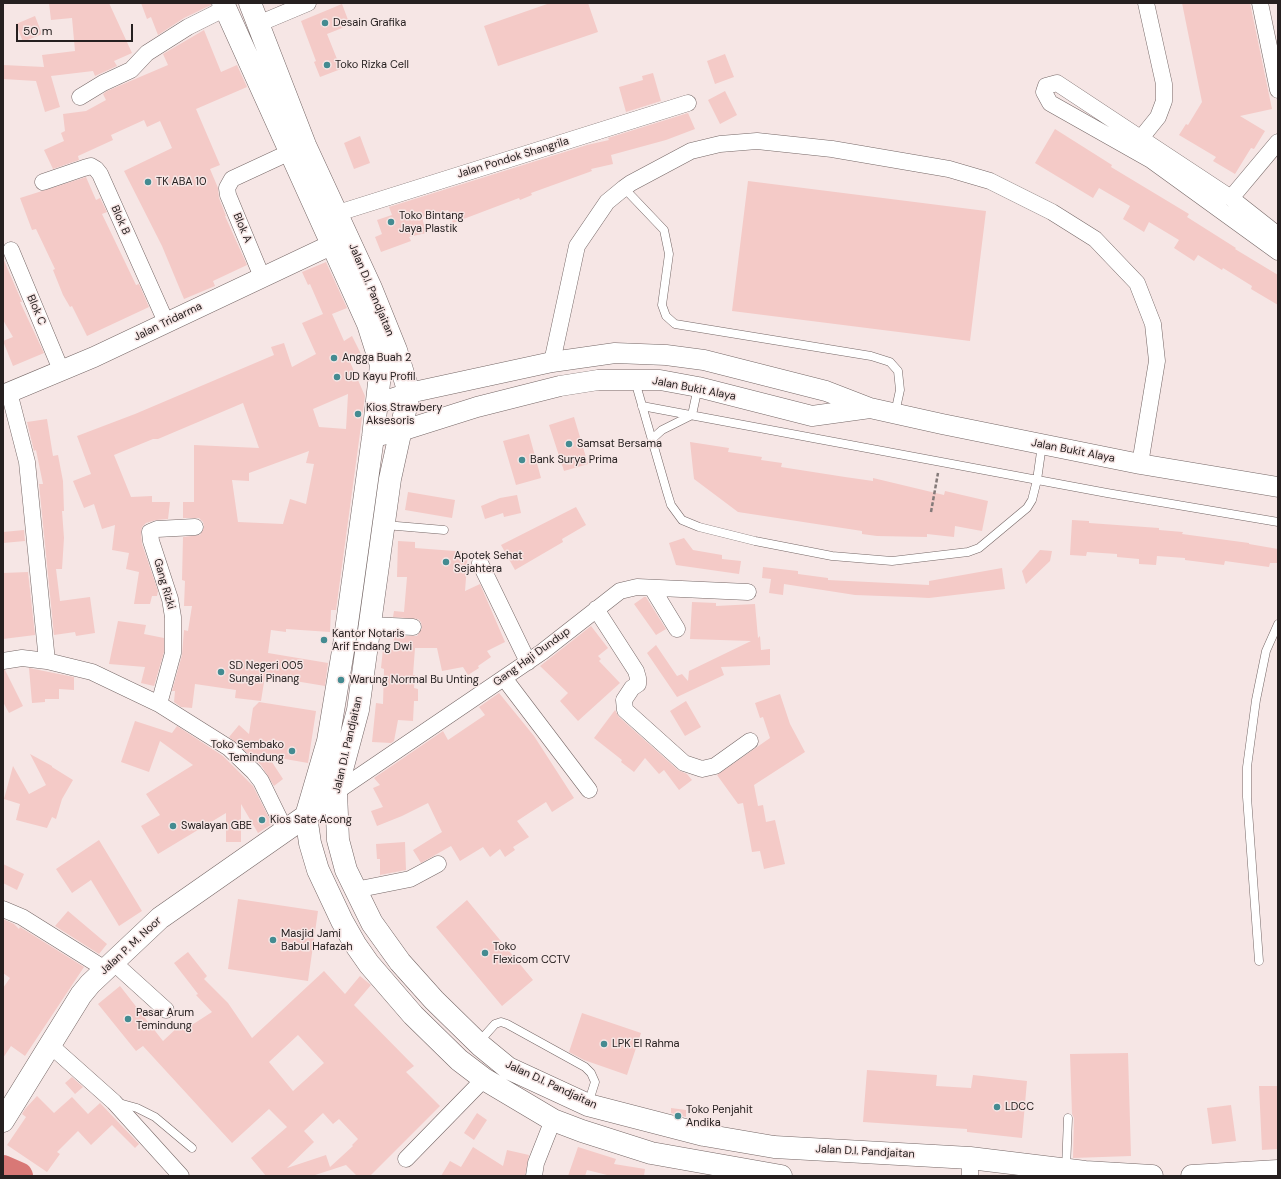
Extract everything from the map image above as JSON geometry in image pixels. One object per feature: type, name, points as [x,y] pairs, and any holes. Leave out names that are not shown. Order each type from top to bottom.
[{"type":"main road","name":"Jalan D.I. Pandjaitan","points":[[250,3],[297,148],[331,245],[368,324],[381,364],[373,437],[344,645],[328,740],[306,816],[310,843],[318,870],[342,921],[355,944],[369,964],[413,1015],[459,1060],[484,1080],[553,1120],[651,1153],[771,1175]]},
{"type":"main road","name":"Jalan D.I. Pandjaitan","points":[[225,6],[297,148],[338,213],[394,343],[409,393],[390,479],[358,710],[336,792],[338,840],[346,870],[372,923],[400,962],[434,1000],[478,1043],[508,1068],[588,1105],[704,1135],[774,1147],[970,1167],[1066,1169],[1152,1176]]},
{"type":"main road","name":"Jalan P. M. Noor","points":[[3,1121],[81,995],[109,966],[160,918],[306,816],[336,792]]},
{"type":"main road","points":[[1192,1176],[1278,1171]]},
{"type":"street","points":[[258,24],[308,3]]},
{"type":"street","points":[[1141,138],[1158,117],[1164,101],[1164,84],[1146,3]]},
{"type":"street","points":[[1260,3],[1278,90]]},
{"type":"street","points":[[80,97],[103,83],[131,70],[147,53],[225,6]]},
{"type":"street","points":[[1278,235],[1231,198],[1056,83],[1046,86],[1044,92],[1046,98],[1058,107],[1151,160],[1278,252]]},
{"type":"street","points":[[1058,107],[1068,91]]},
{"type":"street","name":"Jalan Pondok Shangrila","points":[[338,213],[688,103]]},
{"type":"street","points":[[552,362],[577,246],[607,202],[631,183],[692,151],[720,144],[757,141],[832,149],[949,169],[990,181],[1052,212],[1095,239],[1137,283],[1154,324],[1157,361],[1140,464]]},
{"type":"street","points":[[1231,198],[1278,142]]},
{"type":"street","name":"Blok A","points":[[262,277],[228,195],[227,188],[232,179],[297,148]]},
{"type":"street","name":"Blok B","points":[[43,182],[91,166],[96,169],[166,322]]},
{"type":"street","name":"Jalan Tridarma","points":[[6,394],[94,357],[331,245]]},
{"type":"street","name":"Blok C","points":[[11,250],[61,370]]},
{"type":"street","name":"Jalan Bukit Alaya","points":[[376,404],[409,393],[552,362],[615,353],[666,354],[704,360],[826,390],[870,408],[1042,445],[1140,464],[1278,487]]},
{"type":"street","points":[[698,387],[704,360]]},
{"type":"street","points":[[472,379],[477,407]]},
{"type":"street","name":"Jalan Bukit Alaya","points":[[373,437],[401,431],[477,407],[560,386],[598,380],[660,380],[698,387],[812,416],[870,408]]},
{"type":"street","points":[[6,394],[27,462],[47,661]]},
{"type":"street","name":"Gang Rizki","points":[[160,704],[173,653],[173,617],[170,599],[150,532],[157,529],[195,527]]},
{"type":"street","points":[[480,563],[528,662]]},
{"type":"street","name":"Gang Haji Dundup","points":[[336,792],[528,662],[620,591],[637,587],[748,592]]},
{"type":"street","points":[[652,588],[678,629]]},
{"type":"street","points":[[596,609],[636,671],[638,684],[632,688],[624,700],[625,710],[684,763],[702,769],[715,766],[750,741]]},
{"type":"street","points":[[370,626],[413,627]]},
{"type":"street","points":[[3,661],[22,658],[47,661],[92,672],[160,704],[229,748],[254,772],[261,781],[284,830]]},
{"type":"street","points":[[504,678],[589,790]]},
{"type":"street","points":[[355,890],[410,879],[438,864]]},
{"type":"street","points":[[3,909],[22,917],[109,966],[166,1010]]},
{"type":"street","points":[[50,1045],[114,1102],[181,1176]]},
{"type":"street","points":[[406,1159],[484,1080]]},
{"type":"street","points":[[534,1176],[536,1163],[553,1120]]},
{"type":"lane","points":[[624,188],[664,230],[669,254],[662,305],[666,316],[675,324],[871,356],[890,362],[898,371],[900,390],[895,413]]},
{"type":"lane","points":[[634,379],[671,505],[682,520],[698,527],[755,541],[832,556],[892,561],[968,552],[979,548],[1027,508],[1032,500],[1037,480],[1042,445]]},
{"type":"lane","points":[[692,415],[698,387]]},
{"type":"lane","points":[[642,406],[1037,480],[1278,522]]},
{"type":"lane","points":[[652,439],[662,430],[692,415]]},
{"type":"lane","points":[[384,525],[444,530]]},
{"type":"lane","points":[[1259,961],[1247,797],[1247,767],[1256,700],[1266,651],[1278,624]]},
{"type":"lane","points":[[478,1043],[495,1024],[501,1022],[572,1060],[591,1073],[595,1082],[588,1105]]},
{"type":"lane","points":[[114,1102],[137,1108],[155,1117],[192,1148]]},
{"type":"lane","points":[[1066,1169],[1068,1118]]},
{"type":"building","points":[[49,3],[109,3],[132,53],[114,61],[117,66],[95,76],[93,71],[51,76],[60,107],[45,112],[36,81],[3,79],[3,65],[44,67],[42,55],[75,51],[72,18],[51,20]]},
{"type":"building","points":[[141,3],[211,3],[211,5],[184,18],[158,35],[151,17],[147,19]]},
{"type":"building","points":[[550,3],[588,3],[598,32],[498,66],[484,26]]},
{"type":"building","points":[[1182,3],[1250,3],[1272,109],[1240,116],[1265,131],[1254,149],[1251,148],[1235,174],[1213,161],[1216,157],[1179,135],[1186,124],[1188,125],[1202,102]]},
{"type":"building","points":[[342,4],[350,25],[327,34],[341,69],[320,77],[314,62],[316,61],[301,21]]},
{"type":"building","points":[[35,16],[42,34],[23,42],[16,24]]},
{"type":"building","points":[[204,30],[221,72],[237,65],[247,87],[196,109],[220,165],[210,169],[218,188],[219,198],[225,216],[247,265],[213,281],[215,286],[184,299],[162,246],[124,171],[172,148],[160,121],[147,127],[144,120],[111,135],[113,140],[78,156],[79,160],[53,169],[44,150],[64,141],[61,133],[65,131],[63,114],[86,111],[106,100],[103,94],[107,91],[168,65],[163,54]]},
{"type":"building","points":[[725,54],[734,77],[715,84],[707,61]]},
{"type":"building","points":[[653,73],[661,101],[626,112],[619,87],[643,80],[642,76]]},
{"type":"building","points":[[725,91],[737,115],[720,124],[708,100]]},
{"type":"building","points":[[688,113],[695,129],[666,140],[611,155],[613,164],[591,169],[592,171],[531,193],[532,195],[520,200],[519,198],[453,223],[448,210],[422,217],[426,233],[409,237],[411,241],[381,252],[375,237],[382,234],[377,220],[392,215],[389,207],[587,145],[609,140],[608,138]]},
{"type":"building","points":[[1055,129],[1112,165],[1111,167],[1189,214],[1187,217],[1278,275],[1278,305],[1251,289],[1252,286],[1223,268],[1222,270],[1198,255],[1194,261],[1174,248],[1179,240],[1149,222],[1144,232],[1123,219],[1130,206],[1099,188],[1093,198],[1035,163]]},
{"type":"building","points":[[360,136],[370,163],[354,169],[344,143]]},
{"type":"building","points":[[86,177],[96,200],[100,198],[107,212],[102,214],[136,285],[139,284],[149,307],[87,336],[72,306],[70,307],[63,295],[53,270],[55,269],[36,229],[32,230],[20,198]]},
{"type":"building","points":[[748,181],[986,211],[970,341],[732,311]]},
{"type":"building","points":[[3,258],[22,302],[20,302],[44,353],[13,366],[3,341],[13,337],[3,320]]},
{"type":"building","points":[[326,262],[347,308],[332,314],[344,341],[352,336],[362,356],[350,362],[365,396],[336,610],[331,610],[330,632],[286,629],[286,632],[271,630],[268,653],[328,663],[325,686],[265,676],[261,701],[235,698],[236,690],[195,684],[192,708],[181,707],[174,702],[175,691],[172,691],[182,655],[184,630],[188,631],[192,606],[184,606],[185,581],[182,580],[183,537],[200,535],[204,527],[203,522],[199,518],[183,518],[183,502],[194,502],[194,445],[259,448],[243,403],[158,439],[153,439],[114,455],[131,497],[152,496],[152,502],[170,502],[168,519],[146,523],[142,527],[142,544],[158,591],[157,596],[152,596],[150,604],[134,604],[139,572],[126,569],[129,553],[112,550],[115,525],[102,529],[94,504],[84,508],[73,481],[91,474],[77,436],[135,414],[274,355],[271,347],[284,343],[292,367],[316,354],[302,323],[323,314],[310,284],[308,285],[302,272]],"holes":[[[348,394],[346,429],[319,427],[313,409]],[[309,451],[306,463],[314,464],[306,504],[290,499],[283,524],[238,522],[232,480],[249,481],[249,473]]]},
{"type":"building","name":"Samsat Bersama","points":[[574,417],[588,464],[564,471],[549,425]]},
{"type":"building","points":[[47,419],[53,456],[58,455],[63,481],[64,511],[62,511],[64,538],[62,569],[56,569],[60,601],[90,597],[95,633],[76,636],[75,632],[54,635],[39,484],[43,484],[36,450],[34,451],[27,422]]},
{"type":"building","name":"Bank Surya Prima","points":[[529,434],[541,478],[516,485],[503,441]]},
{"type":"building","points":[[690,442],[729,448],[728,452],[762,457],[761,460],[782,463],[781,467],[873,481],[873,478],[944,495],[945,491],[988,501],[982,531],[955,526],[954,537],[927,534],[927,537],[877,536],[862,534],[862,531],[738,512],[694,479]]},
{"type":"building","points":[[408,492],[455,500],[452,518],[405,510]]},
{"type":"building","points":[[517,495],[521,513],[504,517],[503,513],[485,519],[481,506],[500,498]]},
{"type":"building","points":[[576,507],[586,525],[562,539],[563,542],[515,570],[501,545]]},
{"type":"building","points":[[1072,520],[1089,521],[1089,523],[1159,528],[1159,530],[1183,532],[1182,534],[1249,543],[1278,549],[1278,563],[1270,563],[1269,567],[1225,561],[1224,565],[1185,560],[1185,558],[1157,556],[1156,565],[1139,564],[1139,559],[1117,557],[1117,554],[1087,552],[1086,556],[1070,555]]},
{"type":"building","points":[[24,530],[25,541],[3,543],[3,532]]},
{"type":"building","points":[[684,538],[693,550],[722,555],[722,559],[741,561],[739,574],[676,565],[669,543]]},
{"type":"building","points":[[398,541],[415,542],[415,548],[468,552],[465,591],[480,584],[505,642],[487,651],[491,657],[478,666],[479,668],[468,675],[463,667],[442,671],[437,648],[415,648],[413,675],[415,675],[414,688],[418,689],[418,701],[414,701],[413,721],[398,720],[394,741],[391,743],[372,742],[376,703],[383,704],[384,669],[381,668],[383,649],[393,650],[394,636],[417,636],[422,628],[421,622],[418,619],[393,617],[394,611],[404,612],[407,577],[397,577]]},
{"type":"building","points":[[1040,550],[1052,551],[1050,561],[1026,584],[1022,571]]},
{"type":"building","points":[[763,567],[798,571],[798,574],[828,578],[828,580],[929,585],[929,581],[1002,568],[1005,589],[929,598],[855,595],[784,584],[783,595],[769,593],[771,579],[762,578]]},
{"type":"building","points":[[28,572],[35,635],[3,639],[3,573]]},
{"type":"building","points":[[646,597],[666,629],[656,635],[634,604]]},
{"type":"building","points":[[692,602],[716,603],[716,606],[755,604],[758,638],[760,636],[761,650],[770,649],[770,665],[721,667],[724,675],[677,697],[647,653],[656,645],[677,676],[682,674],[688,681],[689,671],[751,641],[690,639]]},
{"type":"building","points":[[118,621],[146,625],[144,634],[164,638],[164,652],[154,686],[141,683],[145,667],[109,664]]},
{"type":"building","points":[[591,626],[608,648],[598,656],[601,659],[599,661],[620,683],[578,721],[560,701],[568,693],[540,666]]},
{"type":"building","points":[[29,668],[74,677],[74,690],[59,689],[59,699],[45,699],[45,702],[32,703]]},
{"type":"building","points":[[3,670],[5,670],[23,706],[9,713],[3,702]]},
{"type":"building","points":[[499,693],[534,736],[574,798],[552,812],[546,802],[517,821],[529,837],[513,847],[515,850],[505,857],[500,849],[490,857],[483,847],[460,861],[451,846],[421,863],[413,850],[442,832],[428,803],[377,826],[371,811],[383,807],[373,788],[380,785],[374,778],[443,731],[448,740],[485,715],[479,707]]},
{"type":"building","points":[[780,694],[790,724],[805,752],[754,785],[758,806],[763,805],[766,822],[775,820],[785,864],[764,869],[760,851],[752,852],[743,803],[738,804],[717,775],[770,738],[763,717],[760,718],[755,703]]},
{"type":"building","points":[[686,701],[701,727],[685,736],[670,711]]},
{"type":"building","points":[[259,702],[316,711],[308,763],[268,756],[283,779],[274,786],[261,765],[229,737],[239,725],[249,734],[253,708]]},
{"type":"building","points":[[615,710],[619,717],[678,770],[687,774],[692,780],[679,790],[664,770],[659,774],[645,758],[634,772],[621,762],[622,760],[594,738]]},
{"type":"building","points":[[135,721],[172,733],[177,726],[223,756],[253,786],[272,824],[258,833],[241,804],[241,842],[226,842],[226,813],[158,854],[141,826],[160,815],[146,794],[193,765],[160,741],[149,772],[121,762]]},
{"type":"building","points":[[30,754],[73,780],[62,799],[56,819],[52,817],[47,828],[16,820],[20,804],[4,799],[13,766],[29,794],[46,785]]},
{"type":"building","points":[[99,840],[142,911],[119,926],[91,880],[72,893],[56,869]]},
{"type":"building","points":[[405,842],[406,870],[380,875],[380,859],[377,859],[376,844]]},
{"type":"building","points":[[3,864],[24,874],[17,890],[3,883]]},
{"type":"building","name":"Masjid Jami Babul Hafazah","points":[[238,899],[318,911],[308,981],[228,969]]},
{"type":"building","name":"Toko Flexicom CCTV","points":[[467,900],[533,980],[502,1006],[436,927]]},
{"type":"building","points":[[68,911],[107,944],[99,954],[55,926]]},
{"type":"building","points":[[3,919],[14,924],[19,929],[20,927],[84,967],[25,1056],[11,1046],[3,1058],[3,988],[10,978],[3,973]]},
{"type":"building","points":[[188,952],[207,976],[204,979],[228,1003],[252,1038],[324,971],[345,994],[360,976],[371,985],[354,1005],[414,1066],[406,1072],[440,1106],[370,1176],[357,1176],[346,1165],[312,1176],[266,1176],[251,1158],[287,1127],[269,1109],[232,1143],[143,1046],[136,1051],[98,1004],[120,986],[163,1041],[179,1026],[184,1030],[212,1012],[196,995],[198,994],[174,963]],"holes":[[[298,1035],[324,1063],[293,1091],[269,1062]],[[323,1113],[333,1124],[339,1119],[358,1139],[352,1145],[353,1146],[330,1167],[326,1155],[287,1168],[314,1142],[304,1131]]]},
{"type":"building","name":"LPK El Rahma","points":[[582,1013],[641,1033],[627,1075],[584,1060],[569,1052]]},
{"type":"building","points":[[1128,1053],[1131,1156],[1073,1158],[1074,1118],[1072,1114],[1070,1054]]},
{"type":"building","points":[[867,1070],[937,1075],[936,1086],[971,1088],[973,1075],[1027,1081],[1022,1138],[967,1132],[967,1129],[863,1122]]},
{"type":"building","points":[[72,1077],[83,1087],[75,1094],[65,1083]]},
{"type":"building","points":[[1259,1086],[1278,1086],[1278,1149],[1262,1150]]},
{"type":"building","points":[[37,1096],[54,1113],[72,1097],[88,1114],[100,1103],[139,1144],[135,1148],[112,1125],[91,1145],[78,1131],[57,1152],[60,1154],[47,1172],[7,1145],[26,1117],[22,1114],[25,1109]]},
{"type":"building","points":[[1231,1105],[1236,1141],[1212,1144],[1207,1108]]},
{"type":"building","points":[[671,1108],[686,1110],[686,1117],[671,1113]]},
{"type":"building","points":[[477,1113],[487,1120],[474,1140],[464,1133]]},
{"type":"building","points":[[473,1147],[503,1166],[507,1150],[529,1155],[525,1176],[441,1176],[450,1161],[461,1167]]},
{"type":"building","points":[[578,1147],[616,1159],[614,1164],[645,1169],[644,1176],[611,1176],[587,1170],[585,1176],[568,1176]]},
{"type":"waterway","points":[[3,1169],[19,1176]]},
{"type":"place","name":"Desain Grafika","points":[[325,23]]},
{"type":"place","name":"Toko Rizka Cell","points":[[327,65]]},
{"type":"place","name":"TK ABA 10","points":[[148,182]]},
{"type":"place","name":"Toko Bintang Jaya Plastik","points":[[391,222]]},
{"type":"place","name":"Angga Buah 2","points":[[334,358]]},
{"type":"place","name":"UD Kayu Profil","points":[[337,377]]},
{"type":"place","name":"Kios Strawbery Aksesoris","points":[[358,414]]},
{"type":"place","name":"Samsat Bersama","points":[[569,444]]},
{"type":"place","name":"Bank Surya Prima","points":[[522,460]]},
{"type":"place","name":"Apotek Sehat Sejahtera","points":[[446,562]]},
{"type":"place","name":"Kantor Notaris Arif Endang Dwi","points":[[324,640]]},
{"type":"place","name":"SD Negeri 005 Sungai Pinang","points":[[221,672]]},
{"type":"place","name":"Warung Normal Bu Unting","points":[[341,680]]},
{"type":"place","name":"Toko Sembako Temindung","points":[[292,751]]},
{"type":"place","name":"Kios Sate Acong","points":[[262,820]]},
{"type":"place","name":"Swalayan GBE","points":[[173,826]]},
{"type":"place","name":"Masjid Jami Babul Hafazah","points":[[273,940]]},
{"type":"place","name":"Toko Flexicom CCTV","points":[[485,953]]},
{"type":"place","name":"Pasar Arum Temindung","points":[[128,1019]]},
{"type":"place","name":"LPK El Rahma","points":[[604,1044]]},
{"type":"place","name":"LDCC","points":[[997,1107]]},
{"type":"place","name":"Toko Penjahit Andika","points":[[678,1116]]}]
